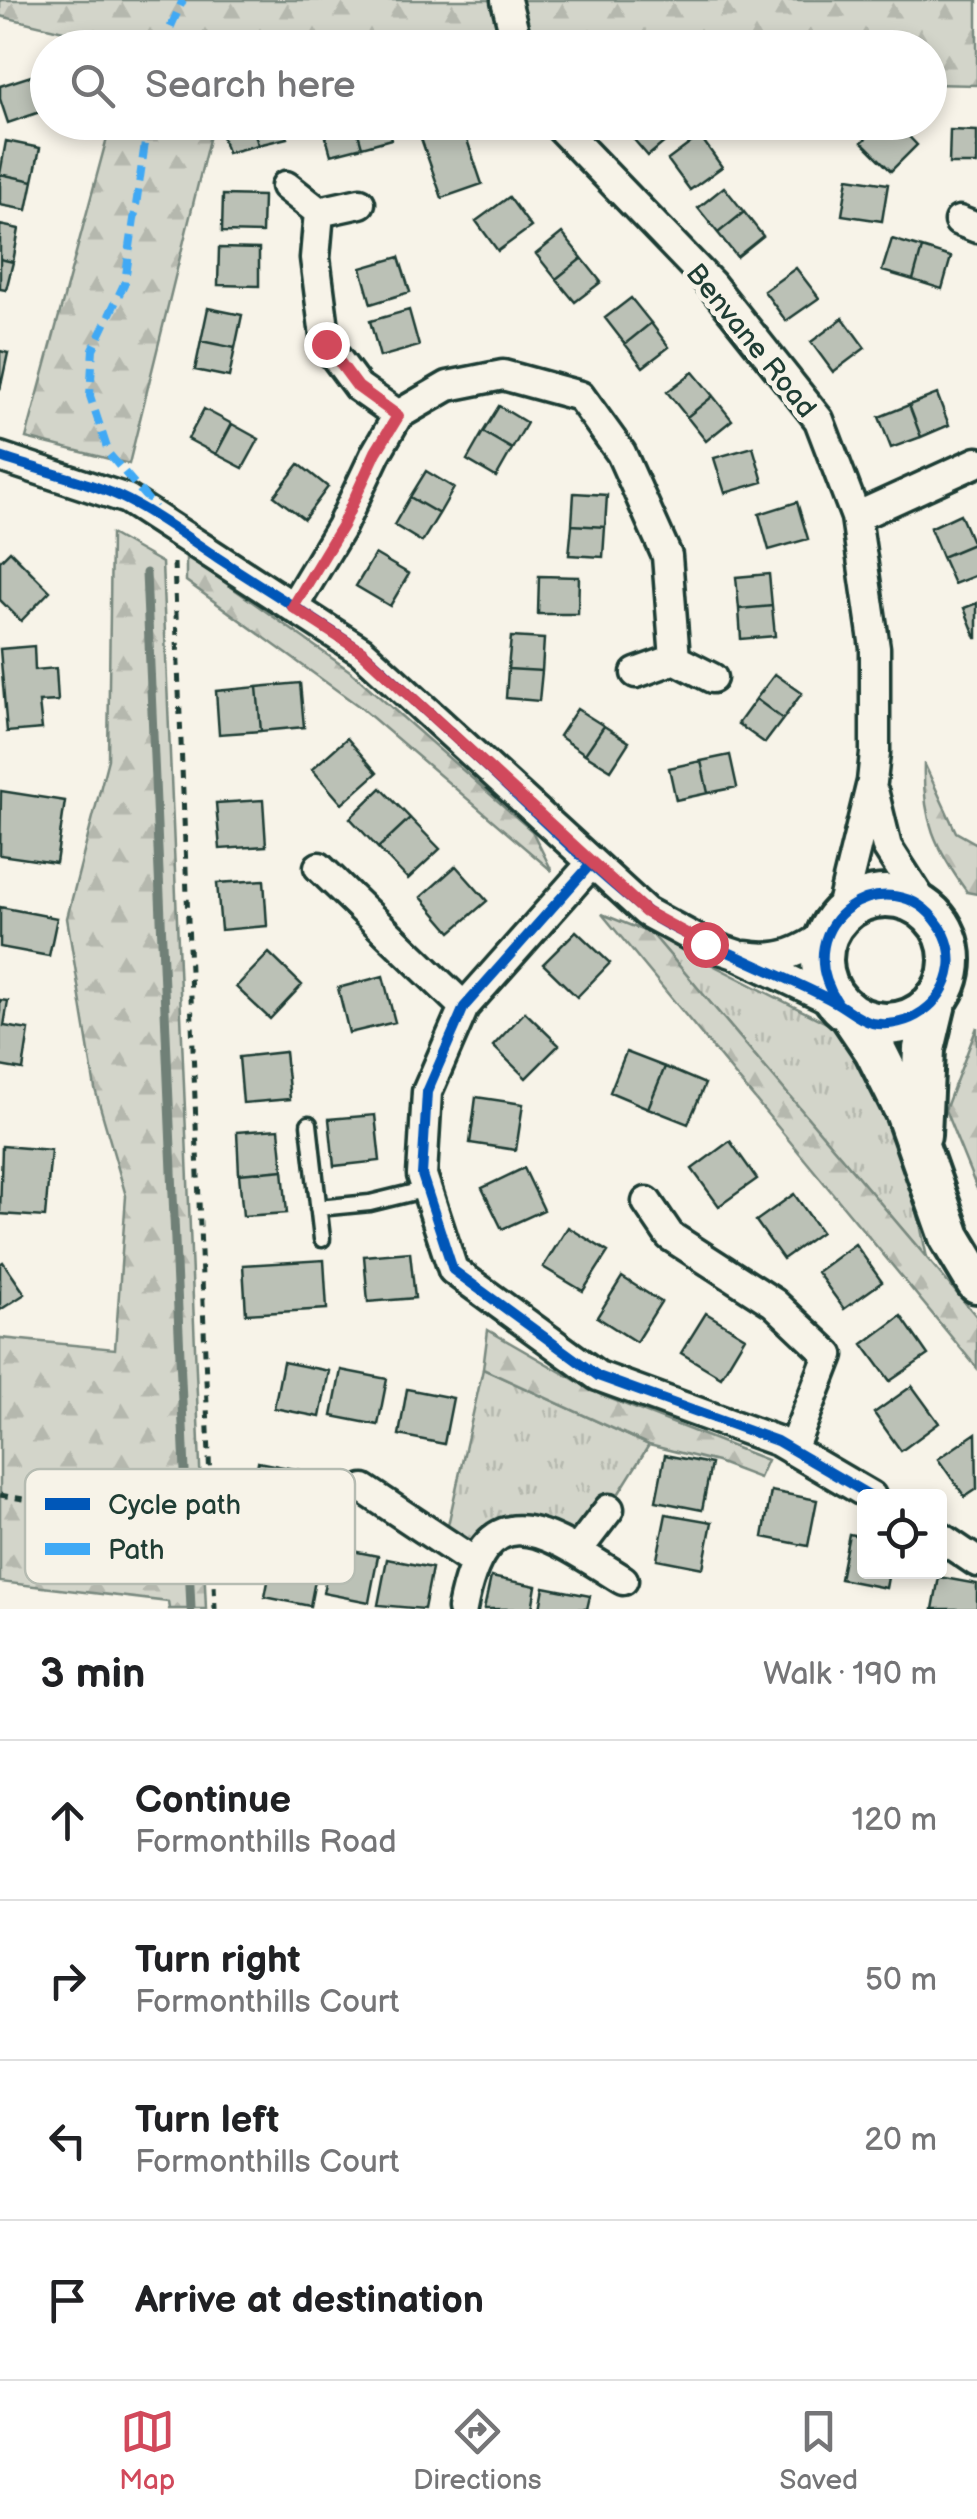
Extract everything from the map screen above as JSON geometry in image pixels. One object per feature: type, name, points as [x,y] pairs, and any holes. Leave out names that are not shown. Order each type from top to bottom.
[{"type":"street","points":[[506,0],[514,30]]},
{"type":"street","name":"Benvane Road","points":[[572,140],[711,284],[818,420],[856,518],[874,648],[872,782],[878,818],[887,847],[931,914]]},
{"type":"street","points":[[286,186],[319,212]]},
{"type":"street","points":[[319,212],[360,203]]},
{"type":"street","points":[[319,212],[314,258],[326,344],[358,387],[398,416]]},
{"type":"street","points":[[293,607],[342,526],[376,452],[398,416],[448,386],[503,375],[580,396],[621,452],[667,556],[675,659]]},
{"type":"street","points":[[0,457],[128,500],[361,651],[646,912],[705,944],[764,960],[799,953],[834,925]]},
{"type":"street","points":[[856,518],[977,462]]},
{"type":"street","points":[[636,673],[675,659],[712,678]]},
{"type":"street","name":"Benvane Road","points":[[834,925],[872,782]]},
{"type":"street","points":[[591,864],[464,1007],[428,1092],[422,1174],[453,1270],[598,1376],[776,1440],[860,1489]]},
{"type":"street","points":[[319,867],[464,1007]]},
{"type":"street","points":[[920,1144],[924,1050],[950,968],[950,948],[942,927],[931,914],[909,900],[888,896],[866,898],[847,909],[823,944],[822,966],[827,986],[876,1050],[920,1144],[950,1238],[977,1282]]},
{"type":"street","points":[[931,914],[977,926]]},
{"type":"street","points":[[735,954],[874,1023],[895,1023],[915,1017],[939,995],[977,972]]},
{"type":"street","points":[[647,1202],[670,1236],[774,1303],[829,1355],[792,1450]]},
{"type":"street","points":[[364,1489],[474,1562]]},
{"type":"street","points":[[577,1551],[609,1510]]},
{"type":"street","points":[[462,1609],[474,1562],[484,1546],[516,1529],[544,1532],[623,1580]]},
{"type":"street","points":[[947,1541],[977,1562]]},
{"type":"lane","points":[[309,1124],[322,1240]]},
{"type":"lane","points":[[318,1208],[384,1200],[427,1189]]},
{"type":"path","points":[[175,530],[210,1469]]},
{"type":"path","points":[[0,1495],[25,1499]]},
{"type":"path","points":[[214,1584],[215,1609]]},
{"type":"green space","points":[[0,0],[977,0],[977,85],[947,84],[947,30],[59,30],[0,16]]},
{"type":"green space","points":[[106,140],[209,140],[129,464],[26,438]]},
{"type":"green space","points":[[111,534],[162,563],[200,1469],[25,1469],[25,1584],[205,1584],[206,1609],[169,1609],[168,1602],[0,1582],[0,1338],[115,1349],[126,1196],[95,1089],[67,918],[108,759]]},
{"type":"green space","points":[[186,555],[350,671],[532,831],[552,871],[360,707],[186,581]]},
{"type":"green space","points":[[924,763],[956,832],[977,844],[977,894],[967,892],[939,847],[925,801]]},
{"type":"green space","points":[[602,914],[652,934],[977,1317],[977,1368]]},
{"type":"green space","points":[[652,934],[838,1029],[904,1145],[927,1258]]},
{"type":"green space","points":[[977,1027],[977,1189],[945,1110]]},
{"type":"green space","points":[[488,1330],[601,1395],[767,1460],[759,1478],[717,1462],[649,1445],[483,1369]]},
{"type":"green space","points":[[483,1369],[649,1445],[609,1509],[562,1542],[485,1546],[444,1543]]},
{"type":"building","points":[[30,76],[30,115],[8,123],[0,86]]},
{"type":"building","points":[[950,130],[977,131],[977,164],[949,164]]},
{"type":"building","points":[[223,140],[257,140],[258,145],[227,153]]},
{"type":"building","points":[[327,140],[360,140],[362,147],[331,155]]},
{"type":"building","points":[[360,140],[387,140],[362,147]]},
{"type":"building","points":[[422,140],[467,140],[482,184],[442,198]]},
{"type":"building","points":[[634,140],[667,140],[648,156]]},
{"type":"building","points":[[695,140],[703,140],[722,167],[690,190],[668,160]]},
{"type":"building","points":[[912,140],[917,145],[891,171],[862,142]]},
{"type":"building","points":[[6,141],[40,148],[33,181],[0,174]]},
{"type":"building","points":[[0,174],[33,181],[27,210],[0,205]]},
{"type":"building","points":[[848,178],[888,184],[882,221],[842,215]]},
{"type":"building","points":[[724,187],[744,212],[718,233],[698,208]]},
{"type":"building","points":[[223,195],[263,196],[262,233],[222,232]]},
{"type":"building","points":[[509,197],[531,227],[498,251],[476,221]]},
{"type":"building","points":[[744,212],[763,236],[737,257],[718,233]]},
{"type":"building","points":[[0,225],[19,229],[13,262],[0,259]]},
{"type":"building","points":[[562,233],[582,258],[556,279],[536,254]]},
{"type":"building","points":[[892,239],[922,248],[913,280],[882,271]]},
{"type":"building","points":[[219,248],[259,249],[259,286],[218,285]]},
{"type":"building","points":[[922,248],[951,257],[942,289],[913,280]]},
{"type":"building","points":[[399,257],[410,292],[371,304],[361,268]]},
{"type":"building","points":[[582,258],[601,282],[575,302],[556,279]]},
{"type":"building","points":[[0,259],[13,262],[6,290],[0,289]]},
{"type":"building","points":[[796,268],[819,298],[786,321],[764,291]]},
{"type":"building","points":[[631,298],[651,323],[625,344],[605,318]]},
{"type":"building","points":[[208,308],[242,315],[235,348],[201,341]]},
{"type":"building","points":[[409,310],[419,346],[380,357],[370,321]]},
{"type":"building","points":[[843,318],[865,348],[833,372],[811,342]]},
{"type":"building","points":[[651,323],[669,347],[643,367],[625,344]]},
{"type":"building","points":[[201,341],[235,348],[229,377],[195,370]]},
{"type":"building","points":[[0,351],[8,353],[0,390]]},
{"type":"building","points":[[693,372],[713,396],[687,417],[667,392]]},
{"type":"building","points":[[937,394],[949,425],[921,437],[909,405]]},
{"type":"building","points":[[713,396],[732,420],[706,441],[687,417]]},
{"type":"building","points":[[909,405],[921,437],[891,448],[879,417]]},
{"type":"building","points":[[499,406],[527,423],[512,449],[483,432]]},
{"type":"building","points":[[204,409],[232,424],[216,454],[188,439]]},
{"type":"building","points":[[232,424],[259,439],[243,468],[216,454]]},
{"type":"building","points":[[483,432],[512,449],[496,477],[467,460]]},
{"type":"building","points":[[753,447],[763,482],[725,493],[714,458]]},
{"type":"building","points":[[299,464],[328,487],[304,519],[274,496]]},
{"type":"building","points":[[426,471],[454,488],[439,514],[410,497]]},
{"type":"building","points":[[574,493],[607,495],[605,527],[572,525]]},
{"type":"building","points":[[410,497],[439,514],[422,542],[394,525]]},
{"type":"building","points":[[797,502],[808,539],[769,550],[759,514]]},
{"type":"building","points":[[960,514],[973,544],[942,557],[930,528]]},
{"type":"building","points":[[572,525],[605,527],[603,557],[569,555]]},
{"type":"building","points":[[973,544],[977,575],[954,584],[942,557]]},
{"type":"building","points":[[10,551],[50,591],[21,621],[0,600],[0,561]]},
{"type":"building","points":[[375,554],[409,574],[390,606],[356,586]]},
{"type":"building","points":[[769,574],[772,606],[739,609],[736,577]]},
{"type":"building","points":[[539,576],[579,577],[578,614],[538,614]]},
{"type":"building","points":[[977,603],[977,638],[976,638],[964,608]]},
{"type":"building","points":[[772,606],[775,636],[741,639],[739,609]]},
{"type":"building","points":[[511,637],[544,639],[542,671],[508,669]]},
{"type":"building","points":[[34,646],[35,670],[56,668],[58,701],[39,702],[42,729],[7,732],[0,649]]},
{"type":"building","points":[[508,669],[542,671],[539,701],[506,698]]},
{"type":"building","points":[[775,674],[802,693],[783,719],[756,699]]},
{"type":"building","points":[[300,683],[304,727],[261,731],[257,687]]},
{"type":"building","points":[[257,687],[261,731],[219,734],[216,691]]},
{"type":"building","points":[[756,699],[783,719],[765,743],[738,724]]},
{"type":"building","points":[[577,709],[604,726],[585,754],[559,736]]},
{"type":"building","points":[[604,726],[629,742],[611,770],[585,754]]},
{"type":"building","points":[[347,738],[377,773],[342,804],[312,769]]},
{"type":"building","points":[[730,755],[737,787],[708,793],[701,761]]},
{"type":"building","points":[[701,761],[708,793],[676,800],[669,768]]},
{"type":"building","points":[[381,788],[410,818],[378,848],[350,818]]},
{"type":"building","points":[[1,791],[65,801],[56,863],[0,855]]},
{"type":"building","points":[[263,800],[266,846],[220,849],[216,803]]},
{"type":"building","points":[[410,818],[440,849],[408,879],[378,848]]},
{"type":"building","points":[[456,866],[487,901],[451,932],[421,897]]},
{"type":"building","points":[[264,880],[267,926],[221,930],[217,883]]},
{"type":"building","points":[[0,907],[57,918],[49,956],[0,947]]},
{"type":"building","points":[[576,931],[610,963],[577,997],[543,964]]},
{"type":"building","points":[[269,953],[302,985],[270,1019],[236,987]]},
{"type":"building","points":[[383,976],[395,1022],[349,1033],[338,988]]},
{"type":"building","points":[[0,1000],[8,1001],[4,1026],[29,1030],[23,1070],[0,1066]]},
{"type":"building","points":[[525,1012],[559,1045],[526,1078],[493,1046]]},
{"type":"building","points":[[285,1052],[290,1099],[243,1103],[239,1057]]},
{"type":"building","points":[[626,1052],[665,1067],[648,1108],[610,1092]]},
{"type":"building","points":[[665,1067],[705,1084],[688,1124],[648,1108]]},
{"type":"building","points":[[476,1097],[523,1104],[516,1150],[470,1143]]},
{"type":"building","points":[[375,1115],[380,1161],[334,1166],[329,1119]]},
{"type":"building","points":[[279,1129],[283,1170],[239,1174],[237,1132]]},
{"type":"building","points":[[730,1141],[757,1179],[719,1206],[692,1169]]},
{"type":"building","points":[[2,1146],[51,1150],[45,1217],[0,1214]]},
{"type":"building","points":[[524,1168],[544,1210],[502,1229],[482,1188]]},
{"type":"building","points":[[283,1170],[287,1213],[243,1216],[239,1174]]},
{"type":"building","points":[[794,1194],[821,1232],[783,1259],[756,1221]]},
{"type":"building","points":[[568,1227],[608,1252],[583,1291],[543,1267]]},
{"type":"building","points":[[855,1244],[882,1282],[844,1309],[817,1272]]},
{"type":"building","points":[[410,1252],[415,1298],[368,1302],[364,1256]]},
{"type":"building","points":[[324,1260],[327,1309],[246,1314],[243,1265]]},
{"type":"building","points":[[3,1262],[25,1294],[0,1310],[0,1264]]},
{"type":"building","points":[[622,1277],[661,1302],[636,1342],[597,1317]]},
{"type":"building","points":[[706,1313],[745,1337],[721,1377],[681,1353]]},
{"type":"building","points":[[901,1316],[928,1355],[890,1381],[863,1344]]},
{"type":"building","points":[[283,1362],[329,1371],[320,1417],[274,1408]]},
{"type":"building","points":[[341,1370],[387,1379],[378,1425],[332,1416]]},
{"type":"building","points":[[912,1386],[939,1423],[901,1451],[874,1413]]},
{"type":"building","points":[[407,1389],[453,1398],[444,1444],[399,1435]]},
{"type":"building","points":[[976,1433],[977,1489],[965,1497],[938,1459]]},
{"type":"building","points":[[665,1455],[711,1464],[702,1510],[656,1501]]},
{"type":"building","points":[[258,1462],[294,1469],[257,1469]]},
{"type":"building","points":[[771,1491],[817,1500],[808,1546],[763,1537]]},
{"type":"building","points":[[666,1514],[712,1522],[703,1568],[657,1559]]},
{"type":"building","points":[[849,1534],[857,1536],[857,1579],[888,1579],[886,1588],[840,1579]]},
{"type":"building","points":[[355,1552],[378,1556],[369,1602],[323,1593],[325,1584],[355,1584]]},
{"type":"building","points":[[387,1559],[432,1568],[424,1609],[378,1605]]},
{"type":"building","points":[[491,1577],[536,1586],[532,1609],[484,1609]]},
{"type":"building","points":[[939,1579],[977,1584],[977,1609],[933,1609]]},
{"type":"building","points":[[268,1584],[314,1584],[310,1606],[265,1597]]},
{"type":"building","points":[[544,1587],[590,1596],[587,1609],[540,1609]]},
{"type":"waterway","points":[[146,573],[185,1469]]},
{"type":"waterway","points":[[190,1584],[191,1609]]},
{"type":"marked path","points":[[169,30],[183,0]]},
{"type":"marked path","points":[[145,140],[125,282],[93,349],[90,396],[109,454],[155,508]]},
{"type":"cycle path","points":[[0,457],[116,494],[358,649],[587,861],[643,909],[677,930],[809,989],[867,1021],[885,1024],[923,1012],[941,993],[950,957],[939,925],[919,905],[895,896],[871,897],[850,907],[833,924],[824,946],[825,973],[838,1003]]},
{"type":"cycle path","points":[[591,864],[464,1007],[427,1092],[422,1175],[453,1270],[598,1376],[777,1441],[859,1489]]},
{"type":"route","points":[[326,344],[358,387],[398,416],[376,452],[342,526],[293,607],[361,651],[646,912],[705,944]]}]
